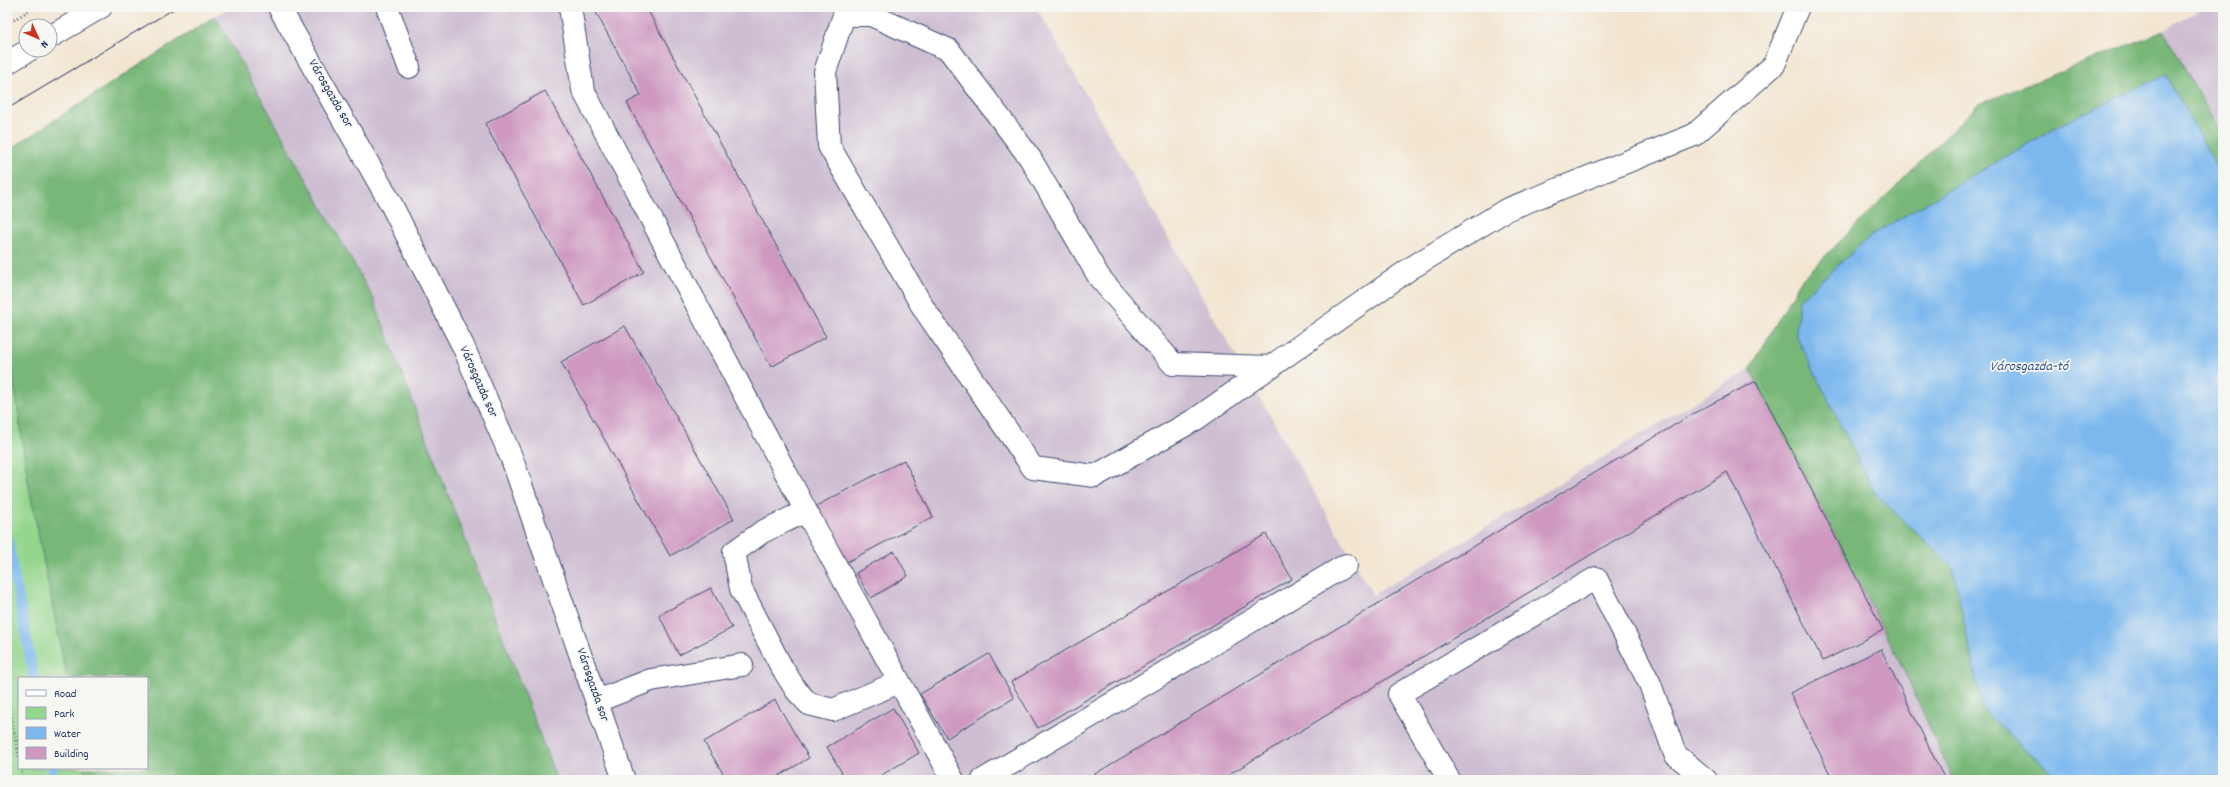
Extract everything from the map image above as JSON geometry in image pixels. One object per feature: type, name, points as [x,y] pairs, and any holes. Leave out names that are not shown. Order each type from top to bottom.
[{"type":"street","points":[[58,32],[101,7]]},
{"type":"street","name":"Városgazda sor","points":[[279,7],[390,202],[463,346],[512,459],[624,780]]},
{"type":"street","points":[[387,7],[409,67]]},
{"type":"street","points":[[570,7],[583,90],[806,511],[954,780]]},
{"type":"street","points":[[1272,367],[1173,364],[1099,277],[1030,158],[949,50],[870,15],[841,11],[825,72],[829,146],[924,309],[1033,468],[1094,476],[1196,419],[1272,367],[1411,268],[1506,210],[1694,135],[1774,65],[1798,7]]},
{"type":"street","points":[[7,63],[18,56]]},
{"type":"street","points":[[806,511],[762,532],[734,552],[741,589],[781,666],[796,690],[809,704],[833,710],[899,682]]},
{"type":"street","points":[[983,780],[1346,565]]},
{"type":"street","points":[[1449,780],[1399,694],[1596,578],[1650,684],[1675,754],[1706,780]]},
{"type":"street","points":[[597,701],[650,680],[742,665]]},
{"type":"path","points":[[7,24],[35,7]]},
{"type":"path","points":[[7,693],[18,752]]},
{"type":"path","points":[[21,769],[23,780]]},
{"type":"shaded area","points":[[231,7],[1036,7],[1373,595],[1750,369],[1904,670],[1953,780],[557,780],[215,16]]},
{"type":"shaded area","points":[[2203,7],[2223,7],[2223,137],[2164,31]]},
{"type":"green space","points":[[215,16],[373,298],[557,780],[86,780],[84,769],[148,769],[148,677],[67,677],[29,487],[7,334],[7,151]]},
{"type":"green space","points":[[2164,31],[2223,137],[2223,179],[2166,75],[2062,124],[1872,235],[1799,300],[1796,335],[1875,493],[1953,568],[1982,708],[2025,750],[2061,780],[1953,780],[1904,670],[1750,369],[1801,280],[1979,104]]},
{"type":"green space","points":[[7,334],[29,487],[67,677],[18,677],[18,769],[84,769],[86,780],[7,780]]},
{"type":"water","name":"Városgazda-tó","points":[[2166,75],[2223,179],[2223,780],[2061,780],[2025,750],[1982,708],[1953,568],[1875,493],[1796,335],[1799,300],[1872,235],[2062,124]]},
{"type":"building","points":[[593,7],[646,7],[826,337],[771,367],[627,103],[641,95]]},
{"type":"building","points":[[545,91],[644,272],[584,305],[485,124]]},
{"type":"building","points":[[625,326],[734,519],[670,556],[561,362]]},
{"type":"building","points":[[1756,381],[1883,630],[1823,661],[1727,472],[1220,780],[1085,780],[1696,412]]},
{"type":"building","points":[[904,460],[933,517],[845,563],[816,506]]},
{"type":"building","points":[[1266,534],[1292,579],[1038,728],[1011,682]]},
{"type":"building","points":[[894,551],[908,576],[871,598],[856,573]]},
{"type":"building","points":[[711,588],[732,628],[679,655],[659,615]]},
{"type":"building","points":[[1881,649],[1945,780],[1833,780],[1790,693]]},
{"type":"building","points":[[989,654],[1014,698],[947,738],[920,694]]},
{"type":"building","points":[[775,700],[809,758],[772,780],[727,780],[704,742]]},
{"type":"building","points":[[893,708],[919,753],[873,780],[846,780],[827,747]]},
{"type":"waterway","points":[[7,346],[9,364],[7,368]]},
{"type":"waterway","points":[[7,537],[34,677]]},
{"type":"waterway","points":[[52,769],[54,780]]},
{"type":"tram line","points":[[7,109],[177,7]]}]
